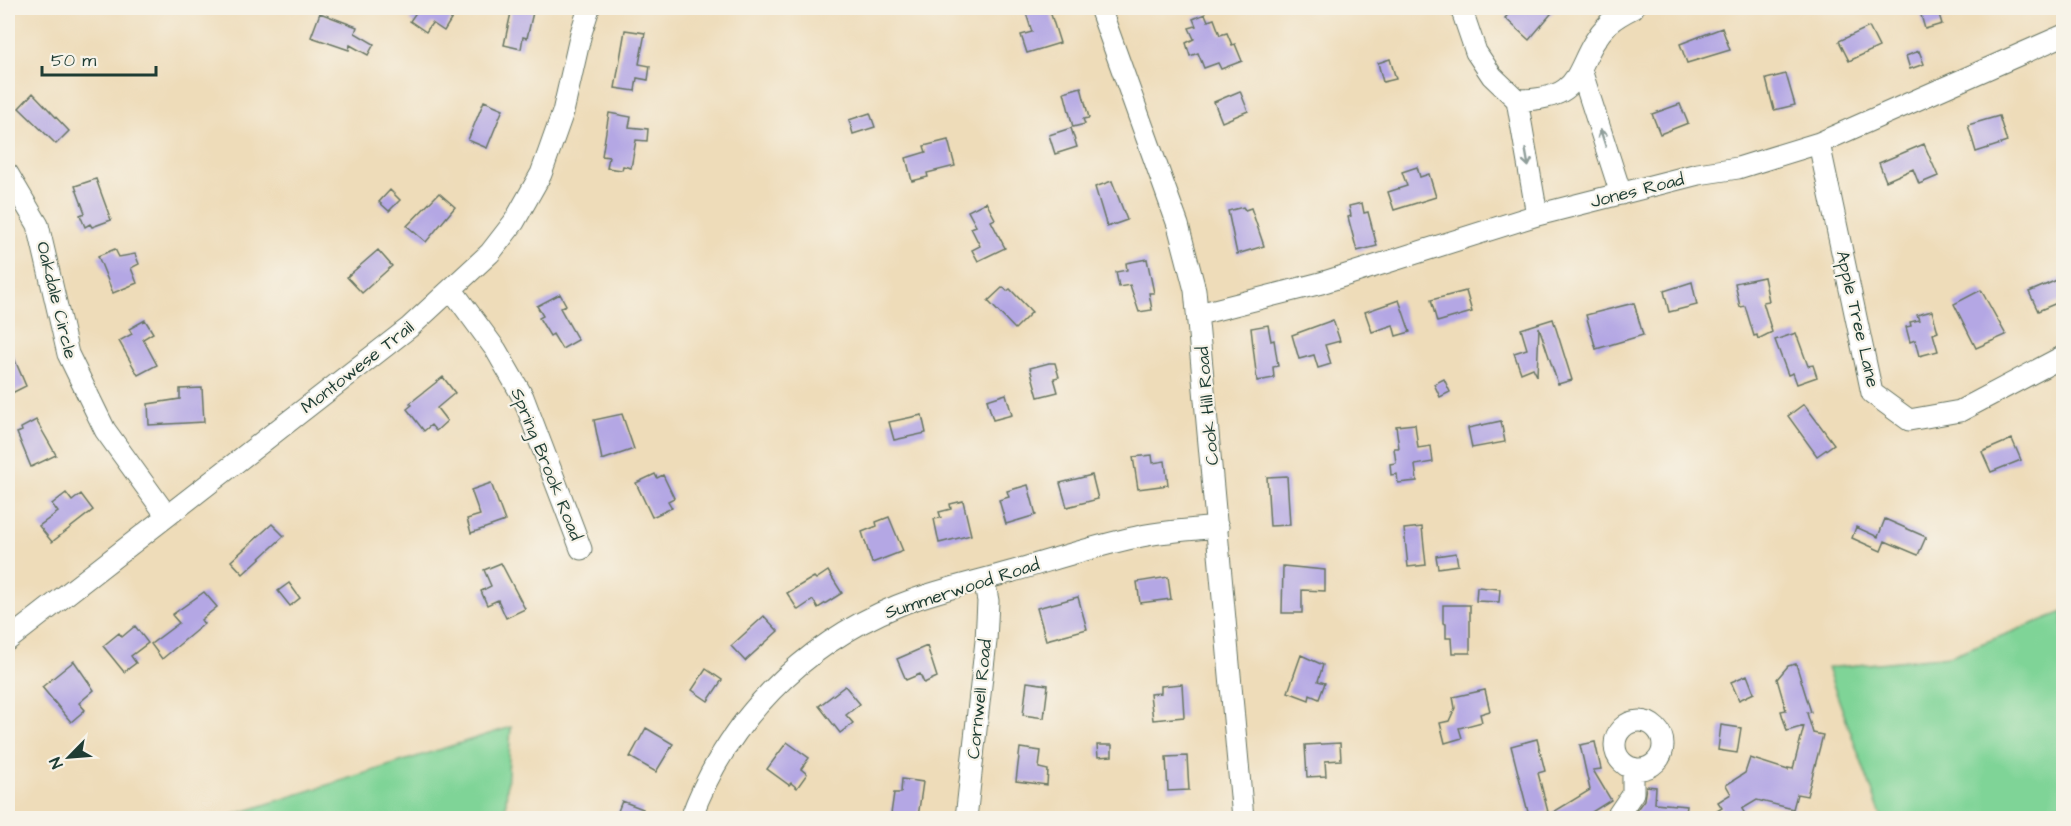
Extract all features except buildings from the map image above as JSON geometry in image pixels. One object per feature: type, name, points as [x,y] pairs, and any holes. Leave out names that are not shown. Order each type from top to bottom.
[{"type":"street","name":"Montowese Trail","points":[[8,640],[410,327],[490,253],[514,222],[541,174],[563,112],[580,33],[589,8]]},
{"type":"street","name":"Cook Hill Road","points":[[1100,8],[1178,225],[1199,314],[1243,819]]},
{"type":"street","points":[[1461,8],[1476,52],[1492,76],[1517,100],[1537,215]]},
{"type":"street","points":[[1517,100],[1544,100],[1565,92],[1610,23],[1633,8]]},
{"type":"street","name":"Jones Road","points":[[1199,314],[1321,283],[1537,215],[1698,174],[1738,168],[1819,143],[2064,35]]},
{"type":"street","points":[[1581,70],[1621,194]]},
{"type":"street","name":"Apple Tree Lane","points":[[1819,143],[1872,393],[1909,420],[1960,411],[2064,356]]},
{"type":"street","name":"Oakdale Circle","points":[[8,174],[38,225],[68,354],[105,430],[167,516]]},
{"type":"street","name":"Spring Brook Road","points":[[452,290],[496,350],[523,397],[581,549]]},
{"type":"street","name":"Summerwood Road","points":[[691,819],[715,769],[743,722],[801,662],[861,623],[898,606],[1137,537],[1218,527]]},
{"type":"street","name":"Cornwell Road","points":[[966,819],[986,641],[988,601],[984,580]]},
{"type":"street","points":[[1616,819],[1633,793],[1633,768]]},
{"type":"green space","points":[[2063,612],[2063,818],[1882,818],[1827,668],[1950,656]]},
{"type":"green space","points":[[511,727],[505,818],[223,818]]}]
